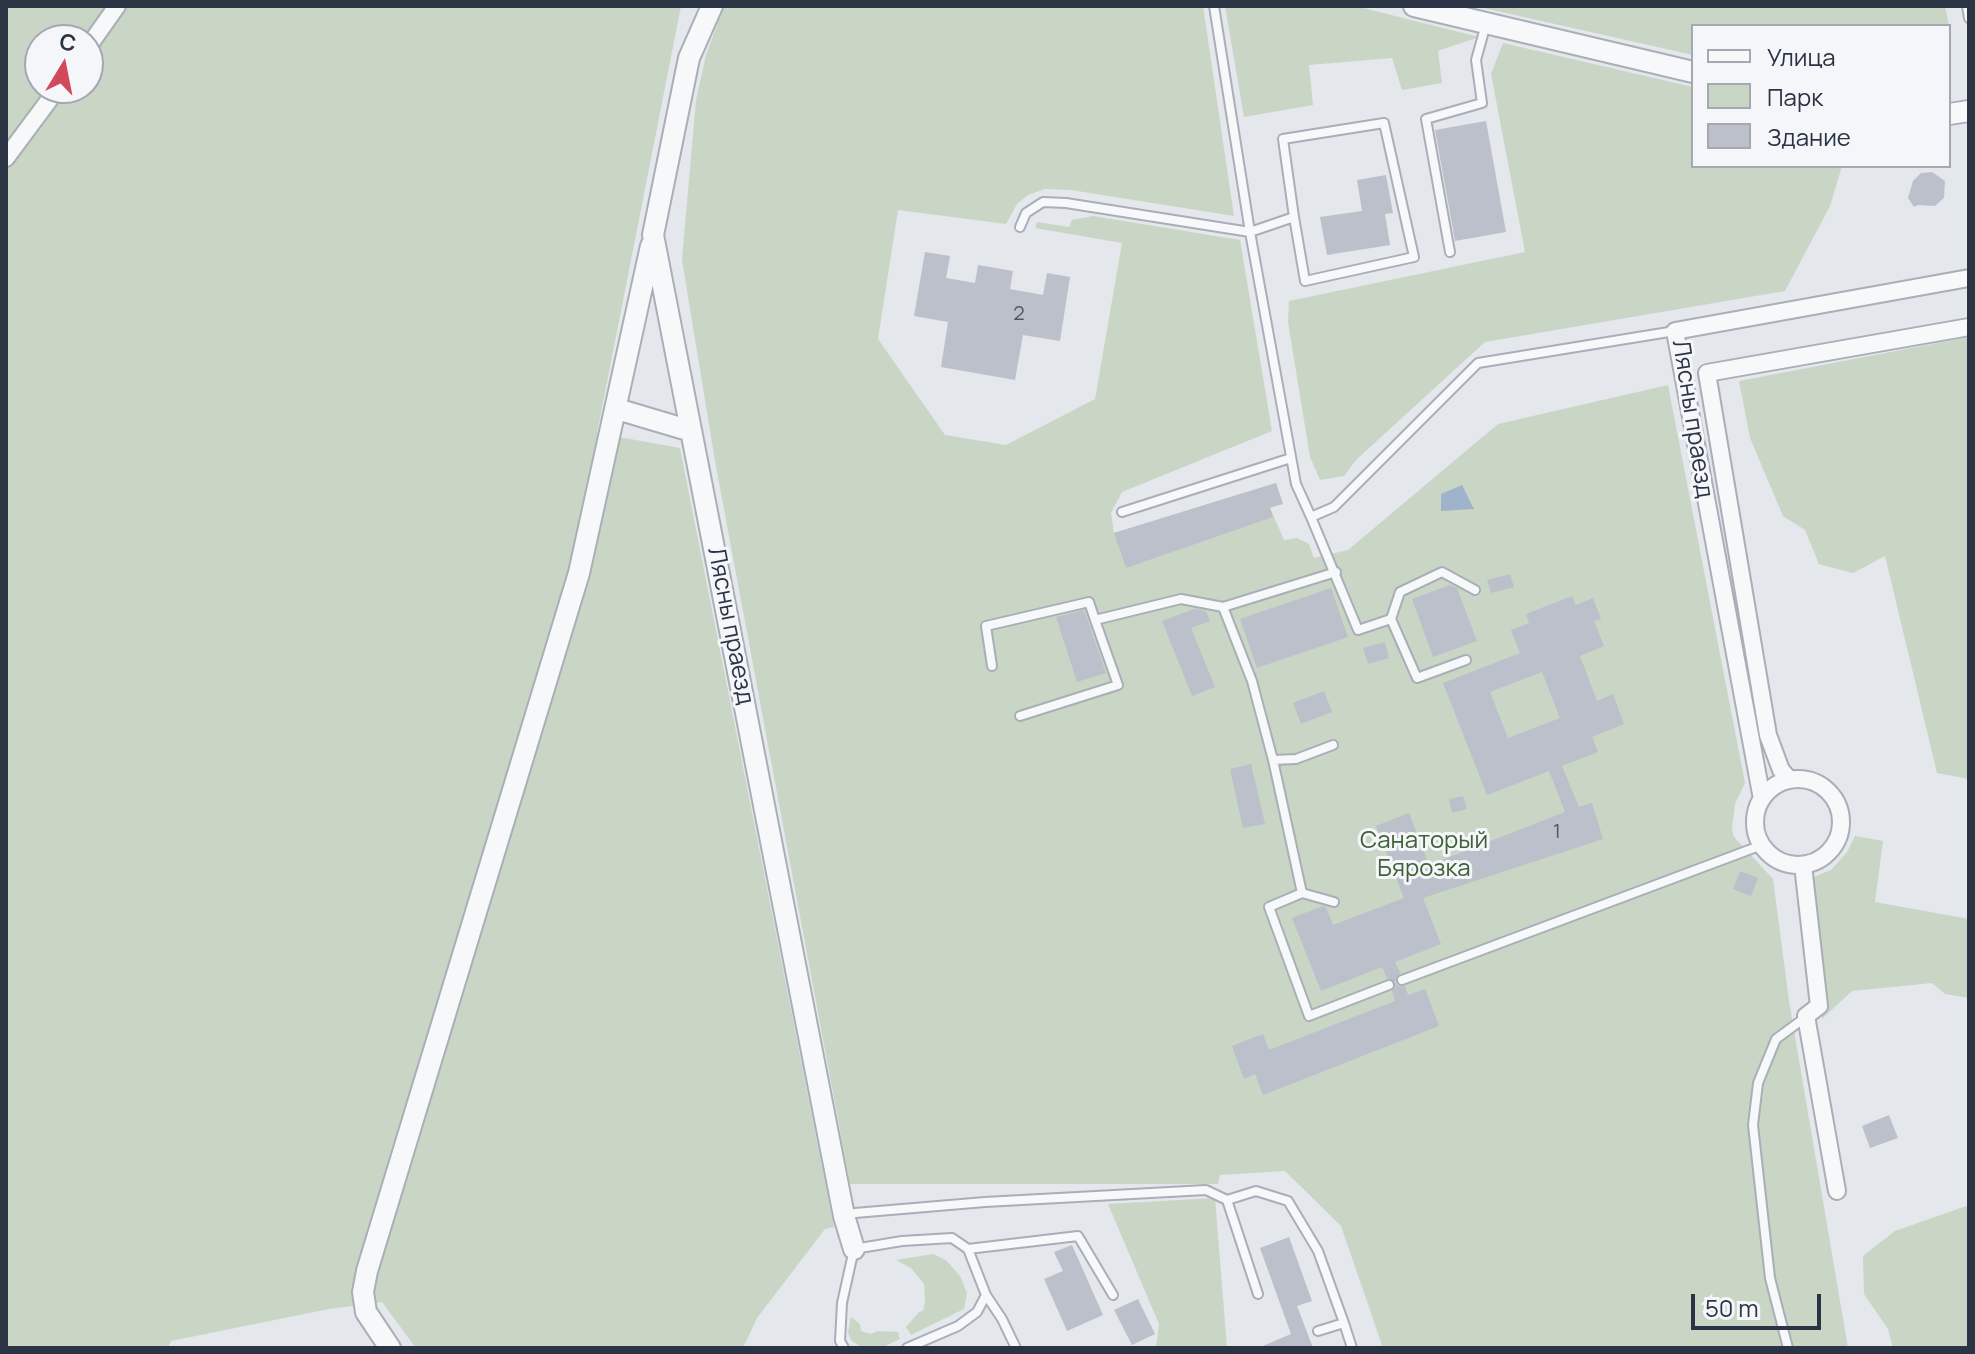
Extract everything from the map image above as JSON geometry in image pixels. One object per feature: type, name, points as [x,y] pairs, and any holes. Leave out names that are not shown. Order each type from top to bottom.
[{"type":"street","points":[[104,24],[117,6]]},
{"type":"street","name":"Лясны праезд","points":[[712,6],[689,58],[653,235],[844,1216],[854,1249]]},
{"type":"street","points":[[1414,6],[1691,72]]},
{"type":"street","points":[[6,158],[46,104]]},
{"type":"street","points":[[390,1348],[366,1312],[363,1292],[367,1271],[579,573],[653,235]]},
{"type":"street","name":"Лясны праезд","points":[[1762,845],[1755,822],[1762,799],[1675,331],[1969,278]]},
{"type":"street","name":"Лясны праезд","points":[[1790,780],[1781,770],[1768,735],[1707,373],[1969,327]]},
{"type":"street","points":[[617,409],[691,431]]},
{"type":"street","points":[[1762,799],[1774,787],[1790,780],[1804,780],[1828,792],[1837,803],[1841,816],[1841,830],[1836,843],[1817,861],[1803,865],[1780,861],[1762,845]]},
{"type":"street","points":[[1803,865],[1819,1006],[1806,1016],[1837,1191]]},
{"type":"lane","points":[[1214,6],[1250,232],[1296,484],[1336,572],[1358,630],[1391,619]]},
{"type":"lane","points":[[1967,6],[1969,18]]},
{"type":"lane","points":[[1450,252],[1426,119],[1482,103],[1476,60],[1486,24]]},
{"type":"lane","points":[[1384,123],[1414,257],[1305,281],[1294,217],[1283,139],[1384,123]]},
{"type":"lane","points":[[1020,227],[1026,213],[1043,202],[1250,232],[1294,217]]},
{"type":"lane","points":[[1311,517],[1334,507],[1478,363],[1675,331]]},
{"type":"lane","points":[[1122,512],[1291,458]]},
{"type":"lane","points":[[1095,620],[1181,599],[1223,607],[1336,572]]},
{"type":"lane","points":[[1466,660],[1417,678],[1391,619],[1400,592],[1442,572],[1475,590]]},
{"type":"lane","points":[[992,666],[986,626],[1089,602],[1118,685],[1020,716]]},
{"type":"lane","points":[[1223,607],[1252,681],[1302,893]]},
{"type":"lane","points":[[1273,760],[1296,759],[1333,745]]},
{"type":"lane","points":[[1402,980],[1762,845]]},
{"type":"lane","points":[[1334,902],[1302,893],[1269,907],[1309,1016],[1389,985]]},
{"type":"lane","points":[[1788,1348],[1770,1278],[1753,1125],[1758,1083],[1776,1039],[1806,1016]]},
{"type":"lane","points":[[844,1216],[985,1202],[1177,1191],[1206,1190],[1227,1200],[1256,1191],[1288,1201],[1318,1251],[1352,1348]]},
{"type":"lane","points":[[1227,1200],[1258,1294]]},
{"type":"lane","points":[[968,1249],[1078,1236],[1113,1295]]},
{"type":"lane","points":[[844,1348],[840,1341],[842,1303],[854,1249],[902,1241],[952,1238],[968,1249],[986,1295],[1016,1348]]},
{"type":"lane","points":[[907,1348],[958,1326],[977,1312],[986,1295]]},
{"type":"lane","points":[[1318,1331],[1344,1323]]},
{"type":"green space","points":[[6,6],[681,6],[597,433],[680,448],[834,1227],[825,1229],[757,1318],[743,1348],[416,1348],[382,1302],[329,1309],[171,1341],[168,1348],[6,1348]]},
{"type":"green space","name":"Санаторый Бярозка","points":[[724,6],[1203,6],[1234,216],[1071,190],[1045,189],[1028,195],[1017,204],[1006,224],[898,210],[878,339],[945,435],[1006,445],[1095,399],[1122,243],[1035,228],[1037,222],[1069,227],[1072,220],[1093,216],[1240,240],[1272,431],[1122,492],[1111,513],[1114,533],[1276,483],[1283,504],[1270,508],[1284,540],[1297,538],[1309,544],[1314,558],[1348,550],[1498,424],[1668,385],[1745,783],[1735,804],[1732,829],[1734,837],[1773,879],[1789,1001],[1848,1348],[1377,1348],[1382,1345],[1341,1226],[1285,1171],[1220,1175],[1218,1184],[850,1184],[715,461],[682,260],[696,100],[706,55]]},
{"type":"green space","points":[[1225,6],[1355,6],[1479,37],[1438,51],[1442,83],[1402,90],[1392,58],[1309,65],[1313,105],[1244,117]]},
{"type":"green space","points":[[1475,6],[1945,6],[1949,24],[1691,24],[1691,55]]},
{"type":"green space","points":[[1503,43],[1691,87],[1691,168],[1841,168],[1830,206],[1785,291],[1485,342],[1356,460],[1344,476],[1320,480],[1310,457],[1288,322],[1289,301],[1525,252],[1491,74]]},
{"type":"green space","points":[[1969,337],[1969,779],[1937,773],[1885,556],[1853,573],[1819,564],[1805,530],[1783,516],[1750,438],[1739,381]]},
{"type":"green space","points":[[1855,836],[1883,841],[1875,902],[1969,919],[1969,998],[1945,994],[1932,983],[1852,991],[1822,1019],[1811,878],[1831,870],[1847,852]]},
{"type":"green space","points":[[1215,1198],[1227,1348],[1156,1348],[1159,1324],[1108,1204]]},
{"type":"green space","points":[[1969,1205],[1969,1348],[1893,1348],[1888,1329],[1864,1294],[1863,1256],[1895,1231]]},
{"type":"green space","points":[[933,1254],[946,1260],[960,1276],[967,1293],[964,1309],[911,1335],[906,1327],[923,1311],[924,1284],[911,1268],[896,1260]]},
{"type":"green space","points":[[851,1317],[860,1324],[861,1331],[871,1334],[878,1331],[898,1332],[900,1339],[881,1348],[862,1348],[851,1340],[848,1332]]},
{"type":"water","points":[[1462,485],[1474,509],[1441,511],[1441,494]]},
{"type":"building","points":[[1486,121],[1506,232],[1455,241],[1435,130]]},
{"type":"building","points":[[1932,172],[1945,181],[1944,198],[1935,206],[1914,207],[1908,198],[1913,181],[1921,173]]},
{"type":"building","points":[[1386,175],[1393,213],[1385,214],[1390,245],[1327,255],[1320,217],[1362,211],[1357,180]]},
{"type":"building","points":[[925,252],[950,256],[946,278],[975,283],[978,265],[1013,271],[1010,289],[1043,295],[1047,273],[1070,277],[1060,341],[1023,335],[1015,380],[941,367],[948,322],[914,316]]},
{"type":"building","points":[[1276,483],[1283,504],[1270,507],[1273,517],[1126,568],[1114,533]]},
{"type":"building","points":[[1510,574],[1514,587],[1491,593],[1487,580]]},
{"type":"building","points":[[1450,585],[1457,588],[1477,641],[1433,657],[1412,599]]},
{"type":"building","points":[[1331,588],[1348,637],[1257,668],[1240,619]]},
{"type":"building","points":[[1572,596],[1576,605],[1593,598],[1601,619],[1594,621],[1604,646],[1580,656],[1597,701],[1613,694],[1624,724],[1592,737],[1598,752],[1562,766],[1579,807],[1592,803],[1603,839],[1423,898],[1441,944],[1395,962],[1400,973],[1395,982],[1387,978],[1382,967],[1321,991],[1292,918],[1323,906],[1333,925],[1404,898],[1376,826],[1409,813],[1429,865],[1565,812],[1549,771],[1487,795],[1443,683],[1520,653],[1511,630],[1529,623],[1526,614]],"holes":[[[1542,672],[1560,718],[1508,738],[1490,692]]]},
{"type":"building","points":[[1194,609],[1206,611],[1210,621],[1191,628],[1215,687],[1192,696],[1162,621]]},
{"type":"building","points":[[1084,610],[1106,673],[1077,682],[1056,617]]},
{"type":"building","points":[[1385,642],[1389,658],[1368,664],[1363,648]]},
{"type":"building","points":[[1324,691],[1332,712],[1301,724],[1293,703]]},
{"type":"building","points":[[1251,764],[1265,824],[1243,828],[1230,769]]},
{"type":"building","points":[[1463,796],[1467,809],[1452,813],[1449,799]]},
{"type":"building","points":[[1740,871],[1758,878],[1751,896],[1733,889]]},
{"type":"building","points":[[1395,982],[1398,986],[1405,986],[1408,995],[1425,989],[1439,1026],[1263,1095],[1255,1074],[1244,1079],[1232,1046],[1263,1034],[1269,1050],[1395,1001],[1392,991],[1396,987]]},
{"type":"building","points":[[1889,1115],[1898,1138],[1870,1148],[1862,1126]]},
{"type":"building","points":[[1289,1237],[1312,1301],[1297,1306],[1313,1348],[1258,1348],[1291,1334],[1260,1248]]},
{"type":"building","points":[[1072,1245],[1103,1315],[1067,1331],[1044,1279],[1063,1271],[1054,1252]]},
{"type":"building","points":[[1138,1299],[1155,1334],[1132,1345],[1114,1310]]}]
